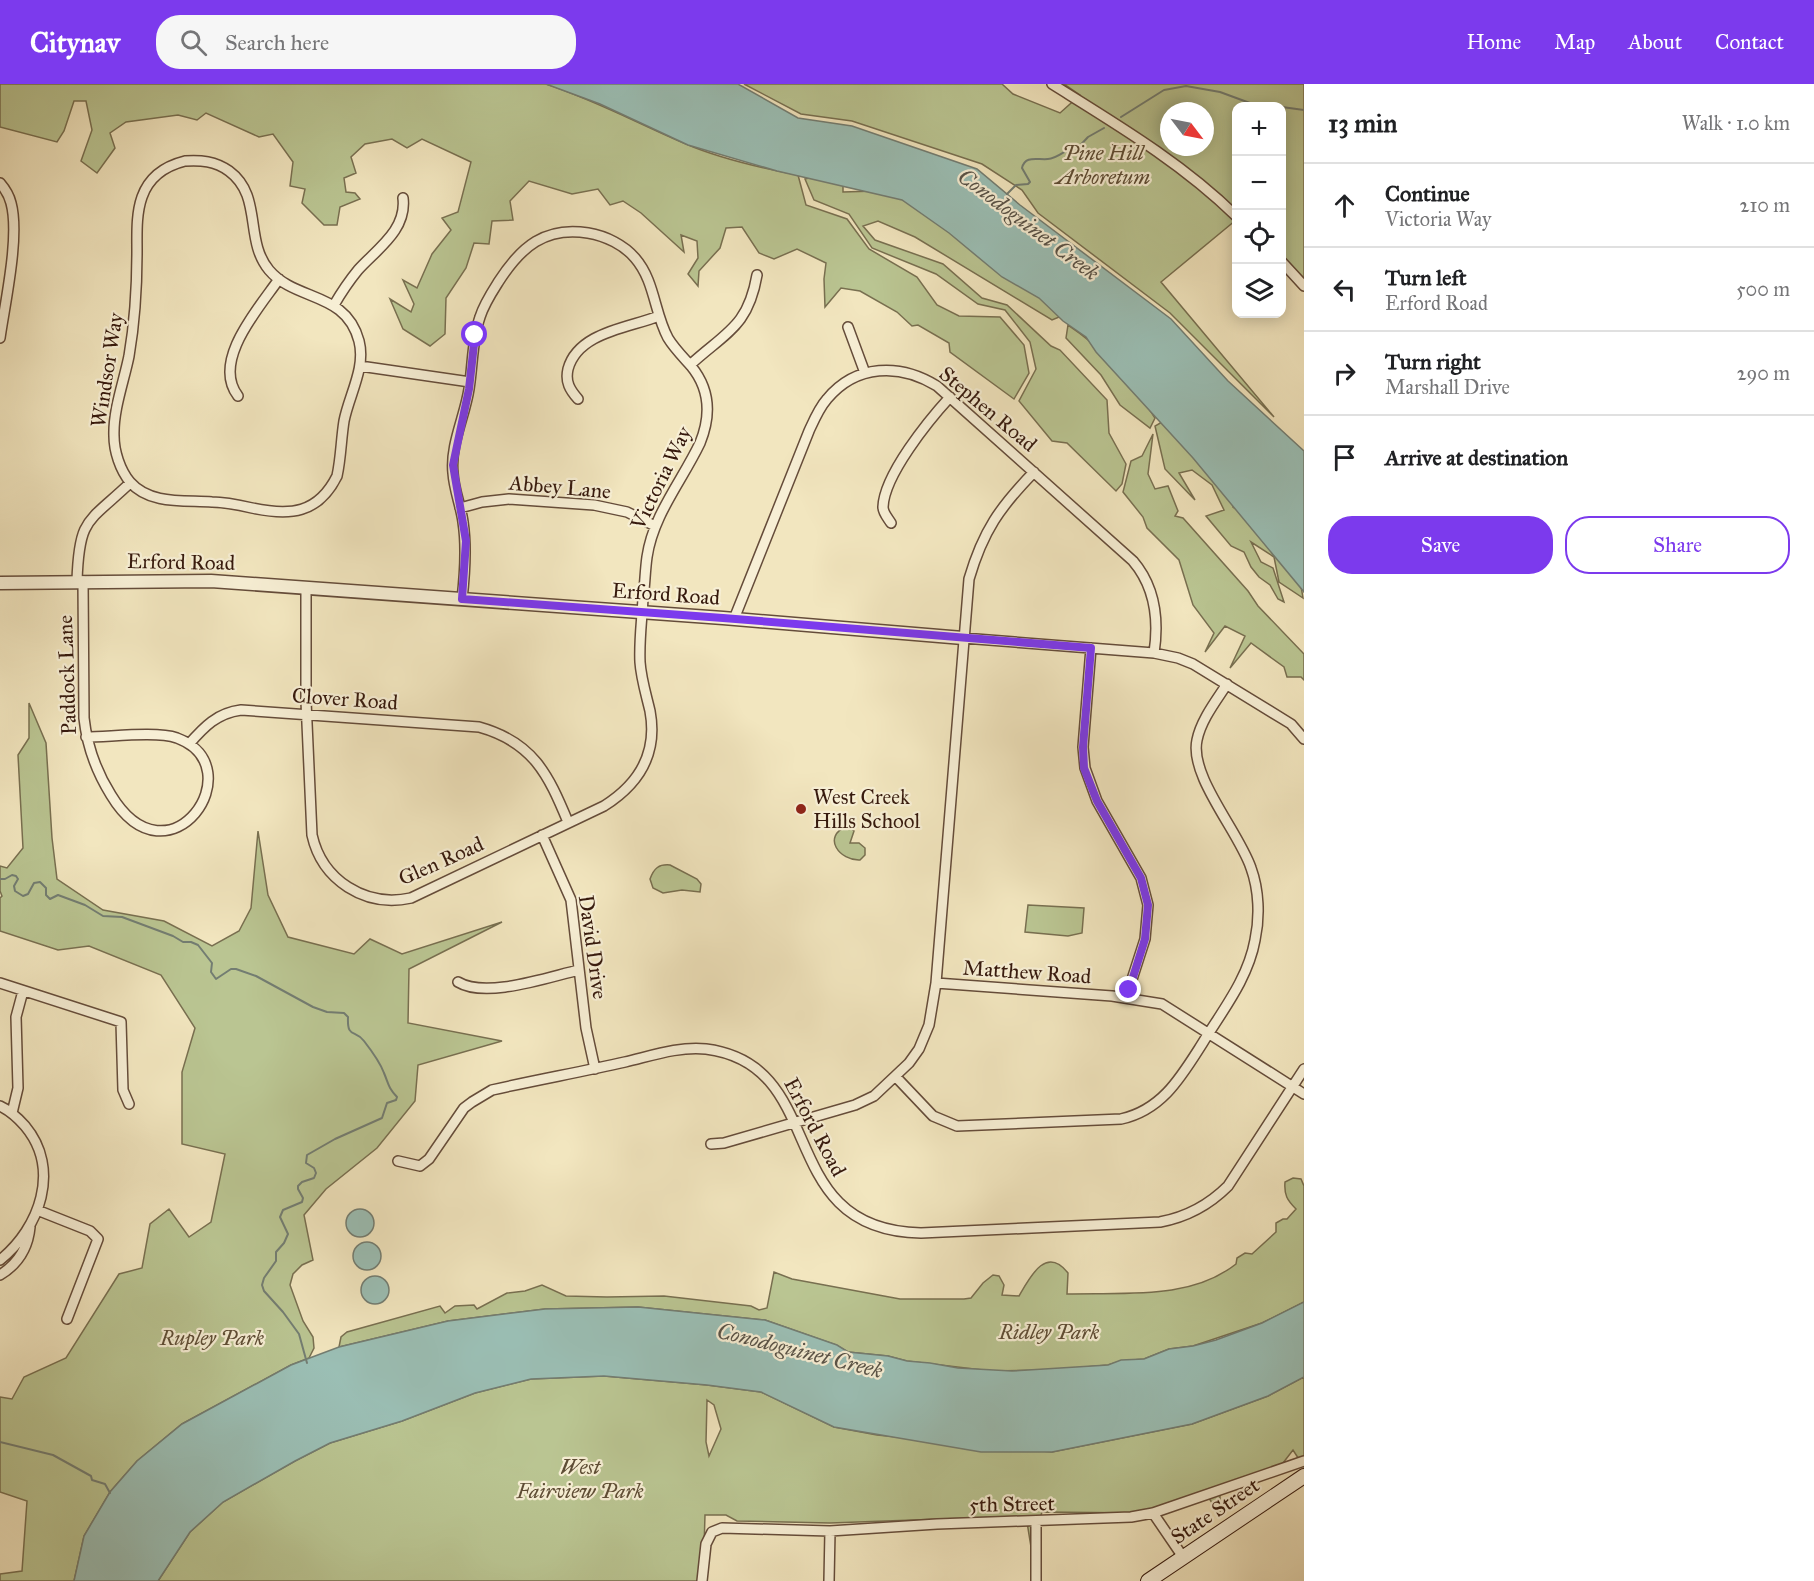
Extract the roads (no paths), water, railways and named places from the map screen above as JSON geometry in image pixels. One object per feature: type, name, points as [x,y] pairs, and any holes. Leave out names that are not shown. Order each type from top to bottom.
[{"type":"main road","name":"State Street","points":[[1148,1581],[1304,1476]]},
{"type":"street","points":[[1052,84],[1175,163],[1232,212]]},
{"type":"street","name":"Windsor Way","points":[[205,160],[230,172],[239,180],[249,198],[255,242],[267,268],[279,279],[334,305],[344,313],[355,330],[360,348],[360,366],[348,401],[337,476],[325,494],[310,506],[298,511],[278,513],[214,502],[167,500],[147,494],[130,483],[117,456],[114,435],[134,322],[138,211],[141,198],[149,183],[166,168],[185,161],[205,160]]},
{"type":"street","points":[[0,183],[9,196],[12,206],[14,230],[0,338]]},
{"type":"street","points":[[334,305],[348,282],[386,242],[400,223],[405,210],[403,198]]},
{"type":"street","name":"Victoria Way","points":[[462,599],[466,541],[453,465],[481,312],[510,264],[523,250],[550,235],[573,231],[595,234],[626,249],[633,256],[645,273],[669,339],[690,365],[705,392],[708,409],[706,428],[655,526],[646,559],[641,612]]},
{"type":"street","points":[[1283,264],[1304,286]]},
{"type":"street","points":[[690,365],[741,321],[752,301],[757,276]]},
{"type":"street","points":[[238,396],[230,382],[229,369],[232,357],[240,338],[279,279]]},
{"type":"street","points":[[578,399],[570,391],[566,379],[570,364],[582,348],[601,335],[659,316]]},
{"type":"street","points":[[734,619],[820,408],[846,381],[865,372],[848,327]]},
{"type":"street","points":[[360,366],[470,382]]},
{"type":"street","name":"Stephen Road","points":[[865,372],[885,370],[913,374],[937,386],[1113,542],[1139,568],[1154,599],[1156,610],[1154,653]]},
{"type":"street","points":[[891,524],[883,510],[884,499],[892,481],[910,446],[928,421],[950,397]]},
{"type":"street","points":[[711,1144],[724,1143],[862,1102],[874,1096],[909,1064],[925,1038],[936,983],[969,579],[983,537],[1002,507],[1034,472]]},
{"type":"street","name":"Paddock Lane","points":[[130,483],[97,511],[85,527],[78,553],[86,737],[97,768],[120,810],[139,826],[157,830],[173,829],[189,820],[200,809],[205,799],[208,789],[207,773],[200,756],[189,744]]},
{"type":"street","name":"Abbey Lane","points":[[460,508],[482,502],[509,499],[594,505],[627,512],[655,526]]},
{"type":"street","name":"Erford Road","points":[[0,583],[211,581],[734,619],[1154,653],[1178,658],[1227,684],[1291,724],[1304,739]]},
{"type":"street","name":"Glen Road","points":[[306,588],[307,714],[315,846],[318,855],[331,874],[357,893],[378,899],[392,900],[411,897],[604,806],[632,785],[645,764],[652,724],[640,663],[641,612]]},
{"type":"street","points":[[1091,648],[1083,747],[1084,768],[1097,801],[1141,878],[1148,905],[1145,939],[1126,998]]},
{"type":"street","points":[[896,1077],[933,1116],[957,1126],[1121,1119],[1141,1113],[1167,1095],[1185,1072],[1244,976],[1253,949],[1258,920],[1251,866],[1205,781],[1196,758],[1196,741],[1199,731],[1227,684]]},
{"type":"street","name":"Clover Road","points":[[189,744],[211,722],[233,711],[454,724],[490,730],[517,743],[536,759],[551,783],[568,822]]},
{"type":"street","points":[[86,737],[161,735],[175,737],[189,744]]},
{"type":"street","name":"David Drive","points":[[542,835],[571,900],[585,1028],[595,1068]]},
{"type":"street","points":[[458,982],[466,986],[488,990],[579,970]]},
{"type":"street","points":[[0,983],[121,1022],[123,1090],[129,1104]]},
{"type":"street","name":"Matthew Road","points":[[936,983],[1126,998],[1162,1004],[1304,1094]]},
{"type":"street","points":[[12,1113],[18,1088],[16,1017],[23,991]]},
{"type":"street","name":"Erford Road","points":[[398,1161],[420,1167],[429,1158],[464,1108],[492,1090],[681,1050],[704,1049],[720,1052],[745,1062],[769,1080],[777,1089],[795,1122],[815,1170],[830,1194],[851,1214],[879,1227],[898,1232],[921,1233],[1131,1224],[1173,1219],[1196,1210],[1219,1195],[1236,1176],[1304,1069]]},
{"type":"street","points":[[0,1107],[12,1113],[30,1133],[41,1154],[44,1168],[44,1184],[30,1225],[12,1250],[0,1260]]},
{"type":"street","points":[[36,1210],[90,1231],[98,1239],[67,1319]]},
{"type":"street","points":[[0,1275],[11,1267],[24,1252],[30,1225]]},
{"type":"street","name":"5th Street","points":[[702,1581],[706,1544],[712,1532],[722,1528],[830,1531],[937,1524],[1137,1517],[1254,1480],[1304,1461]]},
{"type":"street","points":[[1153,1513],[1184,1557]]},
{"type":"street","points":[[1036,1521],[1036,1581]]},
{"type":"street","points":[[829,1581],[830,1531]]},
{"type":"water","name":"Conodoguinet Creek","points":[[546,84],[738,84],[798,118],[852,126],[977,169],[1020,205],[1171,319],[1228,381],[1304,451],[1304,592],[1193,458],[1096,352],[1086,337],[1063,321],[1039,298],[1002,277],[949,233],[902,200],[777,171],[688,145],[600,104]]},
{"type":"water","points":[[360,1209],[370,1213],[374,1223],[370,1233],[360,1237],[350,1233],[346,1223],[350,1213]]},
{"type":"water","points":[[367,1242],[377,1246],[381,1256],[377,1266],[367,1270],[357,1266],[353,1256],[357,1246]]},
{"type":"water","points":[[375,1276],[385,1280],[389,1290],[385,1300],[375,1304],[365,1300],[361,1290],[365,1280]]},
{"type":"water","name":"Conodoguinet Creek","points":[[1304,1302],[1304,1377],[1268,1396],[1192,1424],[1052,1452],[981,1452],[834,1427],[761,1392],[604,1376],[531,1379],[475,1393],[402,1421],[330,1443],[295,1461],[223,1502],[190,1532],[158,1581],[74,1581],[84,1536],[110,1492],[137,1461],[182,1424],[291,1365],[339,1347],[448,1321],[545,1309],[638,1307],[765,1320],[837,1345],[848,1352],[958,1368],[1012,1371],[1108,1365],[1121,1360],[1144,1359],[1169,1349],[1216,1340],[1262,1323]]},
{"type":"waterway","points":[[1121,117],[1164,90],[1186,86],[1220,92],[1247,102]]},
{"type":"waterway","points":[[1286,108],[1304,110]]},
{"type":"waterway","name":"Conodoguinet Creek","points":[[1007,194],[1016,185],[1030,182],[1022,168],[1026,161],[1050,159],[1066,151],[1074,152],[1088,137],[1104,128]]},
{"type":"waterway","points":[[0,879],[16,876],[18,879],[14,886],[15,891],[23,896],[28,894],[34,883],[40,882],[46,888],[46,895],[50,899],[58,895],[85,905],[103,916],[122,917],[183,942],[198,945],[212,963],[211,972],[216,979],[231,969],[236,969],[256,976],[313,1007],[327,1012],[344,1013],[348,1017],[350,1031],[361,1037],[375,1056],[390,1088],[397,1097],[396,1100],[387,1103],[382,1118],[335,1139],[307,1155],[306,1163],[314,1168],[316,1173],[314,1178],[298,1186],[303,1198],[302,1202],[283,1210],[280,1217],[288,1234],[276,1252],[276,1261],[262,1285],[264,1291],[299,1334],[307,1363]]},
{"type":"waterway","points":[[0,1442],[53,1455],[91,1476],[92,1480],[105,1484],[110,1493]]},
{"type":"place","name":"West Creek Hills School","points":[[801,809]]},
{"type":"park label","name":"Pine Hill Arboretum","points":[[1103,165]]},
{"type":"park label","name":"Ridley Park","points":[[1049,1332]]},
{"type":"park label","name":"Rupley Park","points":[[212,1338]]},
{"type":"park label","name":"West Fairview Park","points":[[580,1479]]}]
